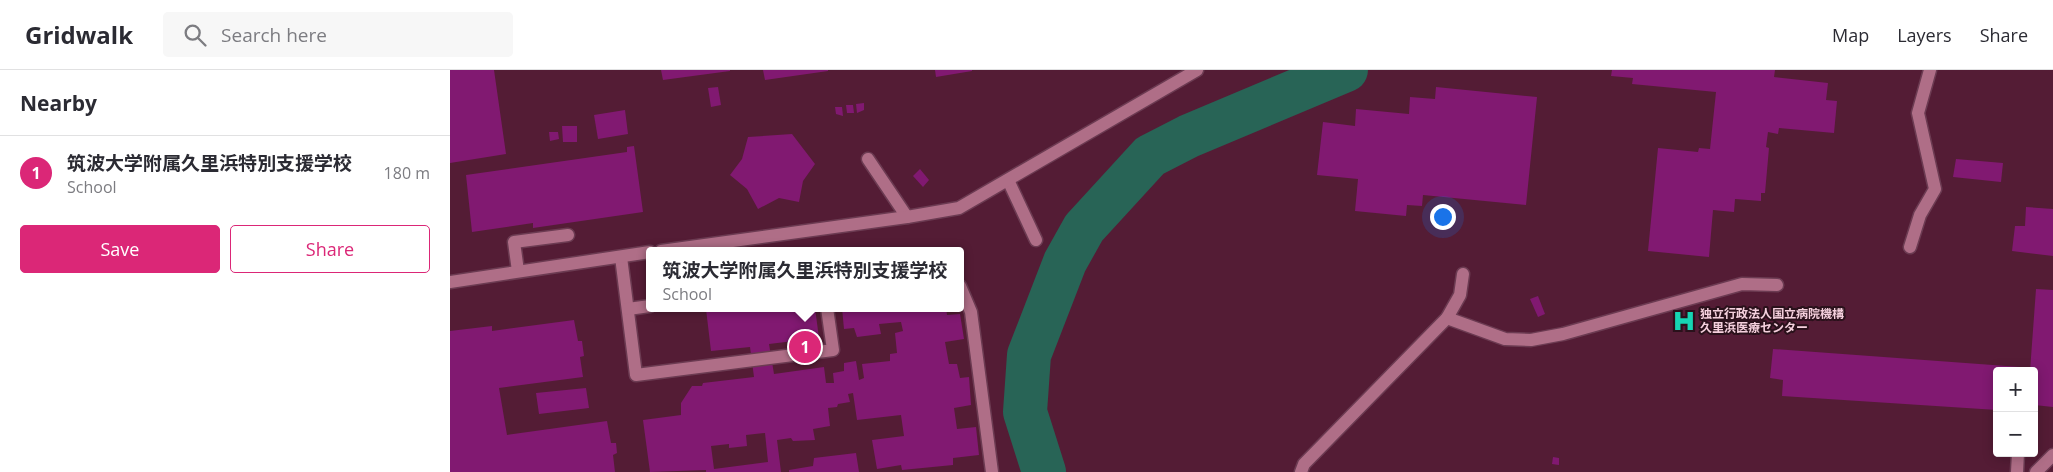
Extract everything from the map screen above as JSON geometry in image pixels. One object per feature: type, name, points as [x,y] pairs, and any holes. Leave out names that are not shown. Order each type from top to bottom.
[{"type":"street","points":[[690,247],[907,217],[958,208],[1197,70]]},
{"type":"street","points":[[1910,247],[1920,215],[1935,189],[1918,113],[1930,70]]},
{"type":"street","points":[[868,159],[907,217]]},
{"type":"street","points":[[1008,180],[1036,240]]},
{"type":"street","points":[[518,271],[514,242],[568,235]]},
{"type":"street","points":[[450,282],[646,253]]},
{"type":"street","points":[[621,256],[636,375],[833,350],[828,312]]},
{"type":"street","points":[[1301,472],[1304,464],[1447,318],[1460,295],[1463,274]]},
{"type":"street","points":[[1447,318],[1505,339],[1531,340],[1563,334],[1742,284],[1777,285]]},
{"type":"street","points":[[964,295],[971,312],[992,472]]},
{"type":"street","points":[[628,309],[646,307]]},
{"type":"street","points":[[2036,472],[2053,455]]},
{"type":"street","points":[[2017,472],[2018,457]]},
{"type":"building","points":[[450,70],[494,70],[506,154],[450,163]]},
{"type":"building","points":[[661,70],[730,70],[730,71],[663,80]]},
{"type":"building","points":[[763,70],[828,70],[828,71],[765,80]]},
{"type":"building","points":[[935,70],[972,70],[972,71],[936,77]]},
{"type":"building","points":[[1612,70],[1775,70],[1774,77],[1828,83],[1826,100],[1837,101],[1834,133],[1779,128],[1778,134],[1768,132],[1766,147],[1769,148],[1765,193],[1761,193],[1761,201],[1735,199],[1734,212],[1713,210],[1709,257],[1648,251],[1658,148],[1698,152],[1699,148],[1710,149],[1716,92],[1632,84],[1633,78],[1611,76]]},
{"type":"building","points":[[718,87],[721,105],[711,107],[708,88]]},
{"type":"building","points":[[1436,87],[1537,97],[1526,205],[1423,195],[1422,206],[1407,205],[1406,216],[1355,211],[1358,179],[1317,175],[1323,122],[1355,126],[1356,109],[1409,114],[1410,97],[1435,99]]},
{"type":"building","points":[[864,103],[864,110],[857,113],[856,104]]},
{"type":"building","points":[[846,105],[853,105],[854,113],[847,113]]},
{"type":"building","points":[[835,107],[842,107],[843,116],[836,114]]},
{"type":"building","points":[[625,110],[628,134],[598,139],[594,115]]},
{"type":"building","points":[[562,126],[577,126],[577,142],[563,142]]},
{"type":"building","points":[[549,132],[558,132],[559,139],[550,141]]},
{"type":"building","points":[[792,134],[815,164],[803,181],[799,202],[779,198],[758,209],[747,189],[730,175],[742,159],[748,137]]},
{"type":"building","points":[[634,146],[643,212],[533,228],[533,223],[472,232],[466,175],[627,152],[627,147]]},
{"type":"building","points":[[1956,159],[2003,163],[2001,182],[1953,177]]},
{"type":"building","points":[[920,169],[929,180],[923,187],[913,176]]},
{"type":"building","points":[[2026,207],[2053,209],[2053,256],[2012,251],[2015,226],[2025,226]]},
{"type":"building","points":[[2036,289],[2053,290],[2053,407],[2038,405],[2038,367],[2030,367]]},
{"type":"building","points":[[1538,296],[1545,314],[1538,317],[1530,299]]},
{"type":"building","points":[[706,312],[816,312],[819,338],[769,344],[774,374],[824,367],[826,383],[834,383],[833,373],[844,371],[844,363],[856,361],[859,380],[864,378],[862,364],[890,361],[890,354],[897,353],[895,333],[903,331],[901,322],[879,324],[881,334],[857,337],[854,328],[844,329],[842,312],[947,312],[947,315],[960,314],[964,339],[945,342],[949,364],[957,364],[960,378],[969,377],[971,405],[954,408],[957,429],[976,427],[979,455],[953,458],[953,465],[902,470],[901,465],[877,469],[872,440],[904,436],[901,415],[857,420],[853,393],[848,394],[850,402],[828,408],[830,426],[813,429],[815,440],[793,441],[791,438],[777,440],[781,472],[706,472],[706,470],[650,472],[643,420],[681,415],[681,403],[692,386],[754,377],[750,347],[711,351]],"holes":[[[765,433],[768,462],[714,469],[711,446],[729,444],[729,448],[747,446],[746,435]]]},
{"type":"building","points":[[574,320],[578,341],[582,341],[584,356],[580,357],[583,377],[499,388],[507,435],[607,421],[611,443],[616,443],[617,453],[613,455],[615,472],[450,472],[450,331],[492,326],[492,331]]},
{"type":"building","points":[[1773,349],[2020,367],[1993,367],[1993,410],[1782,396],[1783,380],[1770,378]]},
{"type":"building","points":[[586,388],[589,408],[539,414],[536,393]]},
{"type":"building","points":[[856,453],[859,472],[789,472],[789,470],[813,466],[814,458]]},
{"type":"building","points":[[1553,457],[1559,458],[1559,465],[1552,464]]},
{"type":"waterway","points":[[1044,472],[1025,412],[1029,355],[1065,262],[1084,228],[1150,156],[1189,136],[1346,70]]},
{"type":"place","name":"独立行政法人国立病院機構 久里浜医療センター","points":[[1684,321]]},
{"type":"place","name":"筑波大学附属久里浜特別支援学校","points":[[805,347]]}]
